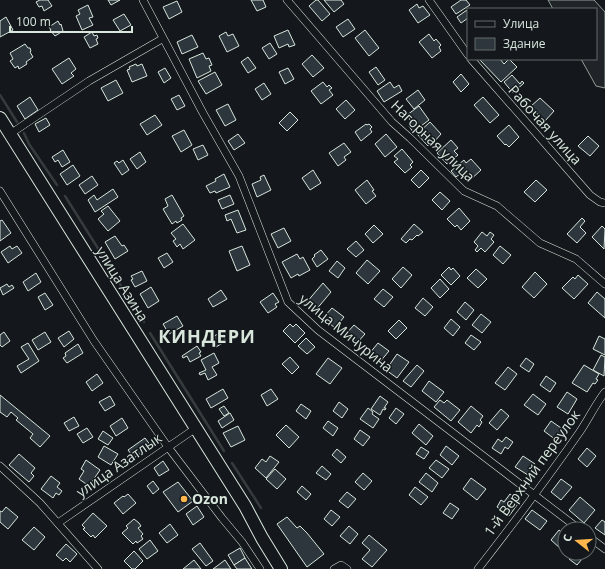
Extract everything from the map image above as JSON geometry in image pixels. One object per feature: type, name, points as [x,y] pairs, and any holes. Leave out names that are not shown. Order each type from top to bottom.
[{"type":"main road","name":"улица Азина","points":[[0,118],[245,506],[281,569]]},
{"type":"street","name":"улица Мичурина","points":[[143,0],[162,39],[239,176],[288,302],[318,330],[568,521]]},
{"type":"street","name":"Нагорная улица","points":[[287,0],[392,122],[464,191],[497,206],[540,243],[576,259],[605,284]]},
{"type":"street","points":[[429,0],[467,54]]},
{"type":"street","points":[[10,134],[89,81],[162,39]]},
{"type":"street","name":"Рабочая улица","points":[[472,60],[590,195],[605,204]]},
{"type":"street","points":[[0,191],[94,341],[168,447],[242,542],[260,569]]},
{"type":"street","name":"1-й Верхний переулок","points":[[478,569],[535,496],[582,429],[596,403],[605,392]]},
{"type":"street","name":"улица Азатлык","points":[[58,523],[196,428]]},
{"type":"street","points":[[0,466],[40,503],[98,569]]},
{"type":"street","points":[[334,569],[341,564],[347,569]]},
{"type":"shaded area","points":[[548,0],[594,0],[605,12],[605,88],[596,86],[582,60],[597,60],[597,8],[552,8]]},
{"type":"building","points":[[40,0],[48,0],[52,6],[44,11],[42,6],[39,7],[36,2]]},
{"type":"building","points":[[108,0],[120,0],[111,5]]},
{"type":"building","points":[[251,0],[263,0],[266,7],[257,11]]},
{"type":"building","points":[[318,0],[330,14],[322,21],[309,6]]},
{"type":"building","points":[[324,0],[341,0],[344,4],[334,12]]},
{"type":"building","points":[[461,0],[466,0],[470,5],[456,14],[451,7]]},
{"type":"building","points":[[177,1],[182,12],[169,19],[163,7]]},
{"type":"building","points":[[417,4],[419,8],[423,6],[430,15],[418,23],[409,10]]},
{"type":"building","points":[[88,5],[93,17],[89,18],[93,25],[82,30],[76,16],[80,14],[78,10]]},
{"type":"building","points":[[467,10],[467,19],[461,23],[457,17]]},
{"type":"building","points":[[124,14],[131,25],[120,31],[113,20]]},
{"type":"building","points":[[6,17],[13,30],[0,37],[0,21]]},
{"type":"building","points":[[348,19],[355,29],[343,37],[336,27]]},
{"type":"building","points":[[58,21],[60,25],[61,24],[63,31],[55,36],[49,27]]},
{"type":"building","points":[[288,30],[295,45],[289,47],[288,44],[279,48],[274,36]]},
{"type":"building","points":[[365,30],[379,48],[369,56],[355,38]]},
{"type":"building","points":[[92,32],[94,36],[97,35],[98,38],[96,39],[98,44],[90,48],[84,37]]},
{"type":"building","points":[[226,32],[228,36],[233,34],[239,46],[227,52],[219,36]]},
{"type":"building","points":[[429,34],[434,41],[436,39],[441,45],[439,47],[441,51],[432,58],[419,42]]},
{"type":"building","points":[[192,35],[198,47],[182,54],[177,42]]},
{"type":"building","points":[[270,43],[277,54],[269,59],[262,48]]},
{"type":"building","points":[[25,44],[28,48],[30,48],[30,52],[33,57],[26,62],[27,64],[19,69],[18,66],[15,68],[10,61],[13,59],[10,53]]},
{"type":"building","points":[[203,53],[206,59],[209,58],[212,65],[209,66],[211,71],[197,78],[189,59]]},
{"type":"building","points":[[312,55],[324,68],[313,77],[302,64]]},
{"type":"building","points":[[248,57],[256,68],[248,73],[241,62]]},
{"type":"building","points":[[69,58],[76,69],[71,73],[74,76],[62,84],[52,69]]},
{"type":"building","points":[[480,60],[501,60],[504,64],[510,60],[517,67],[501,82]]},
{"type":"building","points":[[136,64],[137,66],[142,64],[147,76],[132,82],[127,70],[130,69],[129,67]]},
{"type":"building","points":[[376,67],[385,80],[378,85],[369,72]]},
{"type":"building","points":[[165,68],[171,78],[164,83],[158,72]]},
{"type":"building","points":[[288,68],[294,79],[285,84],[279,72]]},
{"type":"building","points":[[215,72],[222,85],[206,94],[198,81]]},
{"type":"building","points":[[461,74],[469,84],[461,92],[453,82]]},
{"type":"building","points":[[512,75],[520,84],[522,81],[524,83],[513,93],[504,82]]},
{"type":"building","points":[[116,80],[123,93],[108,101],[101,88]]},
{"type":"building","points":[[323,82],[327,87],[329,85],[332,88],[329,90],[333,95],[321,104],[311,91]]},
{"type":"building","points":[[390,82],[394,88],[399,85],[402,91],[384,102],[377,91]]},
{"type":"building","points":[[264,83],[271,94],[262,100],[255,89]]},
{"type":"building","points":[[418,90],[425,100],[414,109],[406,99]]},
{"type":"building","points":[[179,95],[185,106],[177,110],[171,99]]},
{"type":"building","points":[[30,97],[38,110],[25,119],[17,106]]},
{"type":"building","points":[[483,97],[499,115],[490,123],[474,105]]},
{"type":"building","points":[[540,98],[554,111],[545,121],[530,107]]},
{"type":"building","points":[[346,100],[355,110],[345,119],[336,109]]},
{"type":"building","points":[[228,104],[236,120],[225,126],[216,110]]},
{"type":"building","points":[[419,106],[429,120],[413,132],[409,126],[412,123],[407,115]]},
{"type":"building","points":[[290,112],[298,120],[287,131],[279,123]]},
{"type":"building","points":[[155,115],[162,125],[147,135],[140,124]]},
{"type":"building","points":[[46,118],[50,125],[39,132],[35,124]]},
{"type":"building","points":[[430,122],[441,134],[428,146],[417,134]]},
{"type":"building","points":[[366,124],[369,124],[372,127],[370,129],[372,132],[361,141],[355,132]]},
{"type":"building","points":[[509,125],[519,137],[509,147],[506,144],[505,145],[497,136]]},
{"type":"building","points":[[184,130],[192,145],[181,152],[172,136]]},
{"type":"building","points":[[238,134],[245,143],[234,150],[228,141]]},
{"type":"building","points":[[386,134],[397,147],[385,157],[375,144]]},
{"type":"building","points":[[588,136],[599,146],[590,156],[578,146]]},
{"type":"building","points":[[451,140],[458,148],[454,151],[458,155],[447,164],[437,153]]},
{"type":"building","points":[[344,143],[351,152],[344,157],[346,160],[338,166],[329,153]]},
{"type":"building","points":[[203,145],[208,155],[198,160],[193,149]]},
{"type":"building","points":[[402,149],[413,162],[410,165],[412,167],[405,173],[394,162],[398,159],[394,156]]},
{"type":"building","points":[[63,150],[70,162],[62,167],[58,160],[55,162],[52,157]]},
{"type":"building","points":[[140,152],[146,162],[137,169],[130,159]]},
{"type":"building","points":[[471,159],[481,170],[469,181],[461,173],[456,177],[451,171],[464,160],[466,163]]},
{"type":"building","points":[[123,160],[129,170],[122,175],[114,163],[117,161],[119,163]]},
{"type":"building","points":[[73,165],[80,176],[67,185],[60,174]]},
{"type":"building","points":[[313,170],[321,183],[310,190],[302,178]]},
{"type":"building","points":[[421,170],[429,178],[419,188],[411,180]]},
{"type":"building","points":[[224,174],[230,187],[216,193],[215,191],[210,193],[206,186],[216,181],[215,179]]},
{"type":"building","points":[[264,175],[271,190],[257,197],[252,184],[261,180],[260,177]]},
{"type":"building","points":[[92,176],[98,185],[85,194],[79,185]]},
{"type":"building","points":[[367,180],[376,196],[366,204],[355,190]]},
{"type":"building","points":[[536,180],[547,190],[535,202],[524,192]]},
{"type":"building","points":[[113,189],[118,197],[95,212],[88,200],[94,195],[97,200]]},
{"type":"building","points":[[440,192],[450,201],[442,210],[432,200]]},
{"type":"building","points":[[172,195],[184,216],[181,218],[182,220],[177,223],[176,221],[172,224],[163,209],[168,206],[165,199]]},
{"type":"building","points":[[230,195],[234,204],[222,209],[218,200]]},
{"type":"building","points":[[108,206],[120,221],[108,231],[98,219],[104,214],[101,211]]},
{"type":"building","points":[[459,208],[470,221],[461,230],[457,225],[455,227],[447,219]]},
{"type":"building","points":[[238,210],[246,230],[237,233],[231,219],[227,221],[225,215]]},
{"type":"building","points":[[582,218],[585,221],[580,227],[586,233],[577,243],[567,234]]},
{"type":"building","points":[[2,220],[11,233],[0,241],[0,221]]},
{"type":"building","points":[[183,224],[195,240],[183,249],[180,244],[177,247],[173,241],[176,239],[171,233]]},
{"type":"building","points":[[414,224],[423,232],[406,243],[401,239]]},
{"type":"building","points":[[374,225],[383,234],[373,243],[365,234]]},
{"type":"building","points":[[602,226],[605,229],[604,249],[592,237]]},
{"type":"building","points":[[284,228],[291,241],[278,248],[271,234]]},
{"type":"building","points":[[482,232],[487,236],[490,232],[494,235],[491,239],[494,242],[485,252],[481,248],[477,252],[475,250],[478,246],[474,242]]},
{"type":"building","points":[[115,236],[122,246],[124,245],[128,251],[115,259],[105,242]]},
{"type":"building","points":[[356,241],[364,250],[356,257],[347,249]]},
{"type":"building","points":[[10,246],[12,249],[17,246],[22,253],[8,263],[1,252]]},
{"type":"building","points":[[242,246],[250,265],[237,271],[229,251]]},
{"type":"building","points":[[500,246],[511,255],[503,264],[493,255]]},
{"type":"building","points":[[321,250],[328,259],[317,267],[312,259],[315,256],[314,255]]},
{"type":"building","points":[[167,253],[173,262],[164,268],[158,258]]},
{"type":"building","points":[[297,254],[300,259],[303,257],[310,270],[299,276],[298,274],[291,278],[282,262]]},
{"type":"building","points":[[367,260],[380,271],[368,284],[356,273]]},
{"type":"building","points":[[337,261],[345,268],[338,278],[329,271]]},
{"type":"building","points":[[403,267],[412,275],[401,288],[392,279]]},
{"type":"building","points":[[449,267],[451,270],[453,268],[460,276],[451,285],[441,275]]},
{"type":"building","points":[[476,269],[487,279],[478,288],[467,278]]},
{"type":"building","points":[[142,271],[147,281],[135,287],[131,280],[133,279],[131,276]]},
{"type":"building","points":[[535,272],[547,284],[534,298],[522,287]]},
{"type":"building","points":[[36,273],[41,282],[28,291],[23,282]]},
{"type":"building","points":[[578,275],[588,284],[574,299],[562,288],[573,277],[575,279]]},
{"type":"building","points":[[440,279],[449,289],[440,298],[431,288]]},
{"type":"building","points":[[323,283],[331,292],[315,311],[306,303]]},
{"type":"building","points":[[7,284],[9,287],[12,285],[14,288],[3,295],[0,288]]},
{"type":"building","points":[[151,287],[159,301],[148,308],[140,294]]},
{"type":"building","points":[[383,289],[393,297],[384,307],[374,299]]},
{"type":"building","points":[[221,290],[227,299],[213,307],[208,299]]},
{"type":"building","points":[[597,292],[605,299],[605,318],[588,303]]},
{"type":"building","points":[[45,293],[53,305],[45,310],[38,297]]},
{"type":"building","points":[[273,293],[279,302],[275,304],[277,307],[268,313],[260,302]]},
{"type":"building","points":[[423,298],[433,307],[425,316],[415,308]]},
{"type":"building","points":[[465,302],[474,310],[466,320],[457,312]]},
{"type":"building","points":[[332,308],[344,317],[335,328],[323,318]]},
{"type":"building","points":[[481,314],[491,322],[482,333],[472,325]]},
{"type":"building","points":[[177,316],[183,326],[169,334],[163,324]]},
{"type":"building","points":[[451,319],[460,327],[453,336],[444,328]]},
{"type":"building","points":[[399,320],[407,328],[396,339],[388,331]]},
{"type":"building","points":[[290,324],[293,327],[296,324],[305,333],[295,343],[283,331]]},
{"type":"building","points":[[354,325],[365,334],[356,344],[345,335]]},
{"type":"building","points":[[69,331],[74,339],[64,347],[58,338]]},
{"type":"building","points":[[4,332],[10,341],[2,347],[0,345],[0,335]]},
{"type":"building","points":[[45,332],[51,342],[38,350],[32,340]]},
{"type":"building","points":[[221,332],[226,341],[216,347],[211,338]]},
{"type":"building","points":[[471,335],[481,342],[474,350],[465,343]]},
{"type":"building","points":[[599,336],[605,339],[605,355],[593,349]]},
{"type":"building","points":[[306,338],[315,347],[307,354],[298,346]]},
{"type":"building","points":[[28,343],[39,361],[21,373],[17,366],[29,359],[21,347]]},
{"type":"building","points":[[378,343],[389,351],[379,363],[369,354]]},
{"type":"building","points":[[78,344],[83,353],[67,363],[63,358],[66,356],[65,353]]},
{"type":"building","points":[[197,346],[201,352],[199,353],[201,356],[190,362],[187,356],[183,358],[182,356]]},
{"type":"building","points":[[214,353],[219,363],[212,367],[217,375],[208,380],[205,373],[200,375],[199,373],[206,370],[201,360]]},
{"type":"building","points":[[397,354],[409,362],[397,378],[386,370]]},
{"type":"building","points":[[601,355],[605,357],[604,376],[593,370]]},
{"type":"building","points":[[290,357],[299,367],[292,374],[282,364]]},
{"type":"building","points":[[328,358],[342,368],[330,384],[316,374]]},
{"type":"building","points":[[526,358],[534,364],[529,372],[520,366]]},
{"type":"building","points":[[417,365],[424,371],[411,387],[403,381]]},
{"type":"building","points":[[584,365],[599,374],[596,379],[598,380],[595,384],[593,383],[587,392],[572,383]]},
{"type":"building","points":[[508,367],[517,374],[505,390],[495,383]]},
{"type":"building","points":[[97,374],[103,383],[92,391],[86,382]]},
{"type":"building","points":[[546,376],[556,383],[550,392],[540,385]]},
{"type":"building","points":[[429,381],[444,392],[436,402],[422,391]]},
{"type":"building","points":[[223,389],[228,398],[211,408],[206,399]]},
{"type":"building","points":[[271,389],[278,399],[267,406],[261,395]]},
{"type":"building","points":[[567,392],[577,399],[568,414],[557,407]]},
{"type":"building","points":[[533,394],[546,404],[538,415],[524,405]]},
{"type":"building","points":[[0,395],[50,436],[40,447],[30,438],[33,434],[16,420],[18,418],[11,412],[7,417],[0,412]]},
{"type":"building","points":[[110,396],[115,405],[105,411],[99,402]]},
{"type":"building","points":[[380,396],[388,402],[384,408],[386,408],[385,410],[383,409],[380,415],[371,409]]},
{"type":"building","points":[[440,400],[444,403],[447,400],[460,410],[451,421],[434,407]]},
{"type":"building","points":[[339,402],[348,409],[342,418],[333,411]]},
{"type":"building","points":[[301,404],[311,411],[306,419],[296,411]]},
{"type":"building","points":[[224,406],[229,413],[224,416],[219,409]]},
{"type":"building","points":[[471,406],[483,416],[480,420],[482,422],[479,427],[477,425],[471,433],[458,422]]},
{"type":"building","points":[[368,408],[373,412],[372,414],[379,419],[373,428],[360,419]]},
{"type":"building","points":[[396,408],[404,414],[396,424],[389,418]]},
{"type":"building","points":[[501,409],[509,416],[497,430],[489,423]]},
{"type":"building","points":[[230,413],[234,420],[222,428],[218,421]]},
{"type":"building","points":[[74,417],[79,426],[69,431],[64,423]]},
{"type":"building","points":[[122,418],[128,428],[116,436],[110,426]]},
{"type":"building","points":[[328,421],[338,428],[333,436],[323,428]]},
{"type":"building","points":[[551,421],[564,430],[556,440],[544,431]]},
{"type":"building","points":[[419,424],[433,436],[426,445],[412,433]]},
{"type":"building","points":[[286,425],[299,437],[289,448],[276,435]]},
{"type":"building","points":[[238,426],[245,440],[231,447],[223,433]]},
{"type":"building","points":[[87,428],[93,437],[83,443],[77,434]]},
{"type":"building","points":[[360,430],[370,437],[363,446],[354,439]]},
{"type":"building","points":[[103,431],[113,438],[108,445],[98,439]]},
{"type":"building","points":[[506,437],[513,442],[508,449],[505,447],[501,454],[492,448],[498,439],[502,442]]},
{"type":"building","points":[[145,438],[151,446],[134,458],[128,450]]},
{"type":"building","points":[[104,446],[118,454],[111,465],[98,457]]},
{"type":"building","points":[[446,446],[459,456],[452,465],[440,455]]},
{"type":"building","points":[[421,447],[429,452],[424,459],[416,454]]},
{"type":"building","points":[[587,448],[596,456],[587,467],[578,459]]},
{"type":"building","points":[[337,449],[346,457],[341,463],[332,455]]},
{"type":"building","points":[[19,454],[35,468],[31,473],[34,476],[29,482],[9,465]]},
{"type":"building","points":[[270,456],[279,462],[266,478],[255,468],[262,459],[266,462]]},
{"type":"building","points":[[523,456],[535,464],[528,475],[515,467]]},
{"type":"building","points":[[86,460],[100,470],[89,486],[79,479],[84,471],[81,469]]},
{"type":"building","points":[[436,460],[449,469],[442,478],[429,468]]},
{"type":"building","points":[[163,461],[169,470],[159,476],[154,468]]},
{"type":"building","points":[[322,466],[331,474],[326,480],[316,473]]},
{"type":"building","points":[[275,469],[286,479],[277,489],[266,479]]},
{"type":"building","points":[[363,473],[372,481],[364,490],[355,482]]},
{"type":"building","points":[[426,473],[438,483],[432,492],[419,482]]},
{"type":"building","points":[[51,476],[60,483],[57,487],[62,491],[59,495],[56,493],[53,498],[41,489]]},
{"type":"building","points":[[471,478],[486,489],[477,500],[463,489]]},
{"type":"building","points":[[561,479],[572,487],[561,500],[551,492]]},
{"type":"building","points":[[153,481],[159,489],[153,494],[147,486]]},
{"type":"building","points":[[178,482],[193,501],[178,512],[163,492]]},
{"type":"building","points":[[302,486],[311,494],[306,500],[297,492]]},
{"type":"building","points":[[415,487],[428,497],[421,505],[409,495]]},
{"type":"building","points":[[347,492],[356,499],[348,508],[339,501]]},
{"type":"building","points":[[128,494],[136,503],[123,514],[114,503]]},
{"type":"building","points":[[510,494],[520,501],[509,516],[497,507],[501,500],[504,502]]},
{"type":"building","points":[[580,497],[595,510],[586,521],[582,521],[569,510]]},
{"type":"building","points":[[450,503],[459,509],[452,519],[443,513]]},
{"type":"building","points":[[197,506],[204,517],[193,525],[186,514]]},
{"type":"building","points":[[6,507],[18,517],[8,529],[0,522],[0,511],[2,512]]},
{"type":"building","points":[[331,510],[340,517],[332,526],[324,519]]},
{"type":"building","points":[[532,510],[547,521],[540,530],[525,519]]},
{"type":"building","points":[[93,513],[107,526],[95,538],[93,535],[91,537],[83,529],[85,528],[82,525]]},
{"type":"building","points":[[287,517],[297,528],[300,526],[307,533],[324,554],[307,567],[277,524]]},
{"type":"building","points":[[134,519],[141,526],[138,528],[143,534],[141,536],[143,539],[137,543],[136,541],[133,544],[122,533],[128,528],[126,526]]},
{"type":"building","points":[[602,520],[605,522],[605,535],[597,529],[597,526]]},
{"type":"building","points":[[170,524],[178,535],[167,543],[159,533]]},
{"type":"building","points":[[349,526],[358,534],[350,544],[340,536]]},
{"type":"building","points":[[34,527],[45,537],[34,550],[22,540]]},
{"type":"building","points":[[557,532],[557,545],[551,540]]},
{"type":"building","points":[[369,535],[387,550],[372,567],[362,559],[370,550],[362,543]]},
{"type":"building","points":[[150,540],[158,551],[147,559],[139,549]]},
{"type":"building","points":[[200,543],[213,561],[206,566],[192,549]]},
{"type":"building","points":[[66,544],[77,554],[70,562],[66,558],[63,561],[56,555]]},
{"type":"building","points":[[240,548],[245,558],[234,565],[228,555]]},
{"type":"building","points":[[134,551],[143,561],[135,569],[132,569],[124,561]]},
{"type":"building","points":[[245,558],[252,569],[237,569],[234,565]]},
{"type":"building","points":[[194,560],[201,569],[183,569]]},
{"type":"building","points":[[225,560],[231,569],[213,569]]},
{"type":"building","points":[[572,561],[580,561],[577,565]]},
{"type":"waterway","points":[[0,95],[17,122]]},
{"type":"waterway","points":[[24,133],[29,144],[57,185]]},
{"type":"waterway","points":[[65,196],[111,269]]},
{"type":"waterway","points":[[118,281],[144,322]]},
{"type":"waterway","points":[[150,333],[224,451]]},
{"type":"waterway","points":[[232,463],[261,508]]},
{"type":"place","name":"Ozon","points":[[184,499]]},
{"type":"district","name":"КИНДЕРИ","points":[[207,337]]}]
